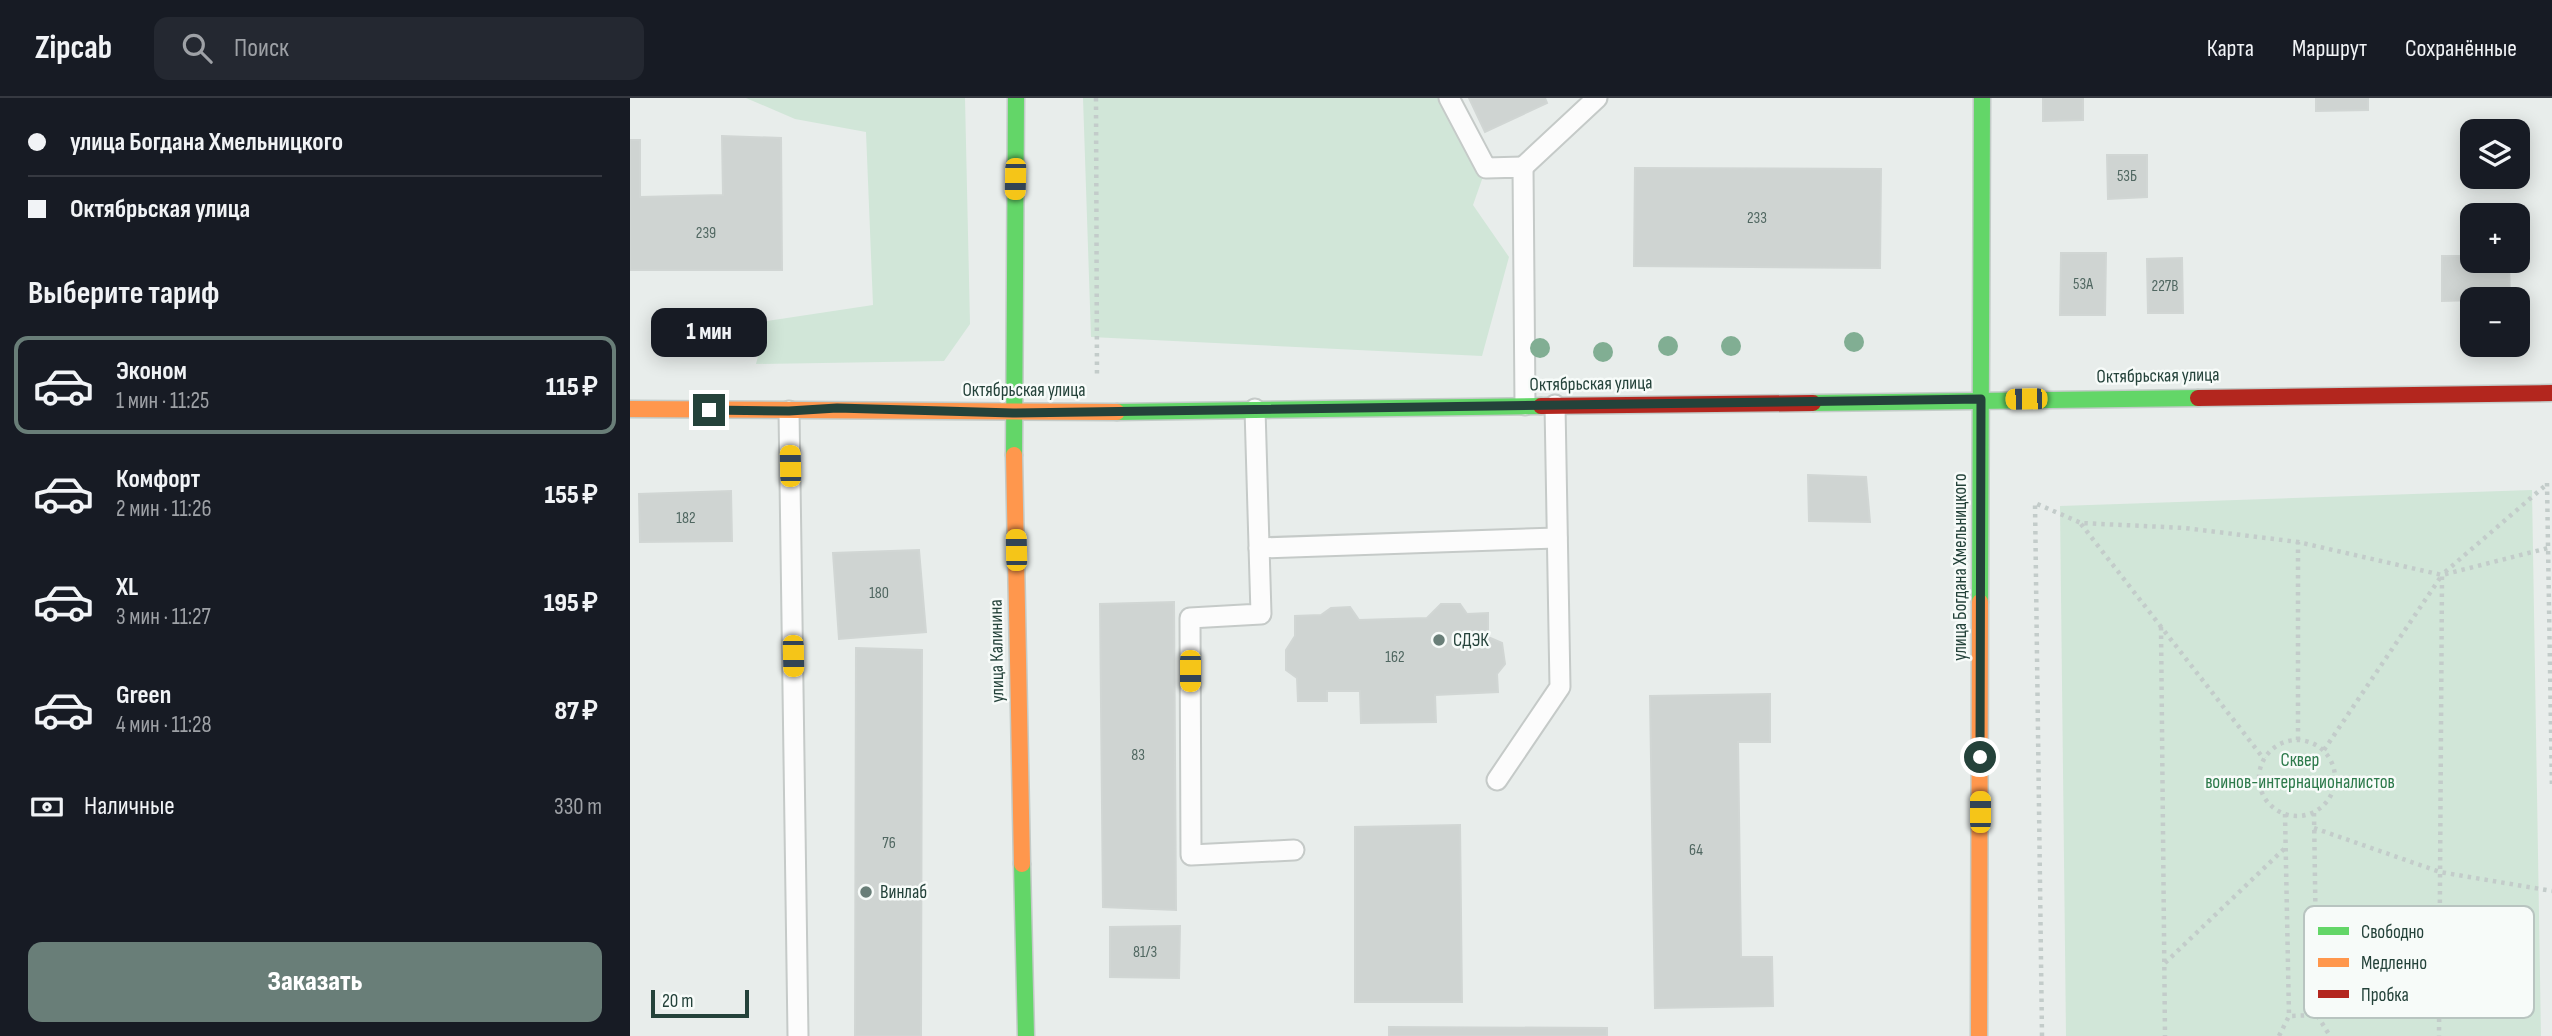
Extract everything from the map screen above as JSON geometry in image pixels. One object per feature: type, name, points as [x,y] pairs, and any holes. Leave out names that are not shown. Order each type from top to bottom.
[{"type":"main road","name":"улица Калинина","points":[[1016,98],[1013,413],[1026,1036]]},
{"type":"main road","name":"улица Богдана Хмельницкого","points":[[1979,1036],[1982,98]]},
{"type":"main road","name":"Октябрьская улица","points":[[630,409],[789,411],[837,408],[1013,413],[2552,393]]},
{"type":"lane","points":[[1449,98],[1486,169],[1523,167],[1592,100]]},
{"type":"lane","points":[[1523,167],[1525,405]]},
{"type":"lane","points":[[1497,780],[1560,687],[1555,405]]},
{"type":"lane","points":[[1255,409],[1261,614],[1190,618],[1191,855],[1294,850]]},
{"type":"lane","points":[[789,411],[799,1036]]},
{"type":"lane","points":[[1259,548],[1557,538]]},
{"type":"path","points":[[1096,98],[1097,412]]},
{"type":"path","points":[[2324,750],[2442,575],[2547,483],[2552,789]]},
{"type":"path","points":[[2042,1036],[2035,503],[2081,523],[2185,528],[2298,542],[2442,575],[2550,547]]},
{"type":"path","points":[[2081,523],[2264,758]]},
{"type":"path","points":[[2298,542],[2298,740]]},
{"type":"path","points":[[2440,906],[2442,575]]},
{"type":"path","points":[[2161,627],[2165,1036]]},
{"type":"path","points":[[2298,740],[2309,741],[2324,750],[2334,766],[2335,784],[2328,802],[2314,813],[2294,817],[2276,811],[2263,796],[2258,777],[2264,758],[2276,746],[2298,740]]},
{"type":"path","points":[[2314,813],[2315,906]]},
{"type":"path","points":[[2279,1036],[2289,1016],[2285,814]]},
{"type":"path","points":[[2314,828],[2440,872],[2552,891]]},
{"type":"path","points":[[2164,964],[2286,848]]},
{"type":"path","points":[[2289,1016],[2304,1015]]},
{"type":"path","points":[[2319,1018],[2330,1036]]},
{"type":"path","points":[[2439,1018],[2439,1036]]},
{"type":"green space","points":[[746,98],[965,98],[970,324],[944,361],[756,364],[767,321],[873,305],[866,132],[795,119]]},
{"type":"green space","points":[[1083,98],[1449,98],[1486,168],[1473,205],[1509,257],[1482,356],[1091,337]]},
{"type":"green space","name":"Сквер воинов-интернационалистов","points":[[2532,490],[2541,1036],[2066,1036],[2060,506]]},
{"type":"building","points":[[1469,98],[1545,98],[1547,103],[1485,132]]},
{"type":"building","points":[[2043,98],[2083,98],[2083,120],[2043,121]]},
{"type":"building","points":[[2316,98],[2368,98],[2368,110],[2316,111]]},
{"type":"building","points":[[722,136],[781,138],[782,270],[630,270],[630,140],[640,140],[640,197],[723,195]]},
{"type":"building","points":[[2107,155],[2147,155],[2147,197],[2108,199]]},
{"type":"building","points":[[1635,168],[1881,169],[1880,268],[1634,266]]},
{"type":"building","points":[[2061,253],[2106,253],[2105,315],[2060,315]]},
{"type":"building","points":[[2442,256],[2460,256],[2460,273],[2509,273],[2510,287],[2460,287],[2460,300],[2442,301]]},
{"type":"building","points":[[2182,258],[2183,313],[2148,313],[2147,259]]},
{"type":"building","points":[[1808,475],[1866,477],[1870,522],[1809,521]]},
{"type":"building","points":[[731,491],[732,541],[640,542],[639,494]]},
{"type":"building","points":[[919,550],[926,632],[839,639],[833,553]]},
{"type":"building","points":[[1174,602],[1176,910],[1103,907],[1100,604]]},
{"type":"building","points":[[1441,604],[1460,604],[1467,614],[1488,613],[1488,637],[1502,643],[1505,664],[1497,674],[1498,692],[1435,695],[1436,722],[1361,723],[1360,691],[1327,691],[1327,701],[1298,701],[1297,678],[1286,670],[1286,650],[1295,636],[1295,616],[1321,615],[1331,608],[1350,607],[1359,620],[1427,618]]},
{"type":"building","points":[[856,648],[922,650],[921,1036],[855,1036]]},
{"type":"building","points":[[1770,694],[1770,742],[1738,742],[1741,957],[1772,957],[1773,1006],[1655,1008],[1650,696]]},
{"type":"building","points":[[1460,825],[1462,1002],[1355,1002],[1355,827]]},
{"type":"building","points":[[1180,926],[1179,978],[1110,977],[1110,927]]},
{"type":"building","points":[[1389,1027],[1607,1028],[1607,1036],[1389,1036]]},
{"type":"traffic: fast","points":[[1014,455],[1016,98]]},
{"type":"traffic: fast","points":[[1980,602],[1982,98]]},
{"type":"traffic: fast","points":[[1813,403],[2198,398]]},
{"type":"traffic: fast","points":[[1117,412],[1541,406]]},
{"type":"traffic: fast","points":[[1022,864],[1026,1036]]},
{"type":"traffic: slow","points":[[630,409],[1117,412]]},
{"type":"traffic: slow","points":[[1014,455],[1022,864]]},
{"type":"traffic: slow","points":[[1979,1036],[1980,602]]},
{"type":"traffic: jam","points":[[2198,398],[2552,393]]},
{"type":"traffic: jam","points":[[1541,406],[1813,403]]},
{"type":"place","name":"СДЭК","points":[[1439,640]]},
{"type":"place","name":"Винлаб","points":[[866,892]]},
{"type":"route","points":[[709,410],[789,411],[837,408],[1013,413],[1981,399],[1980,757]]}]
